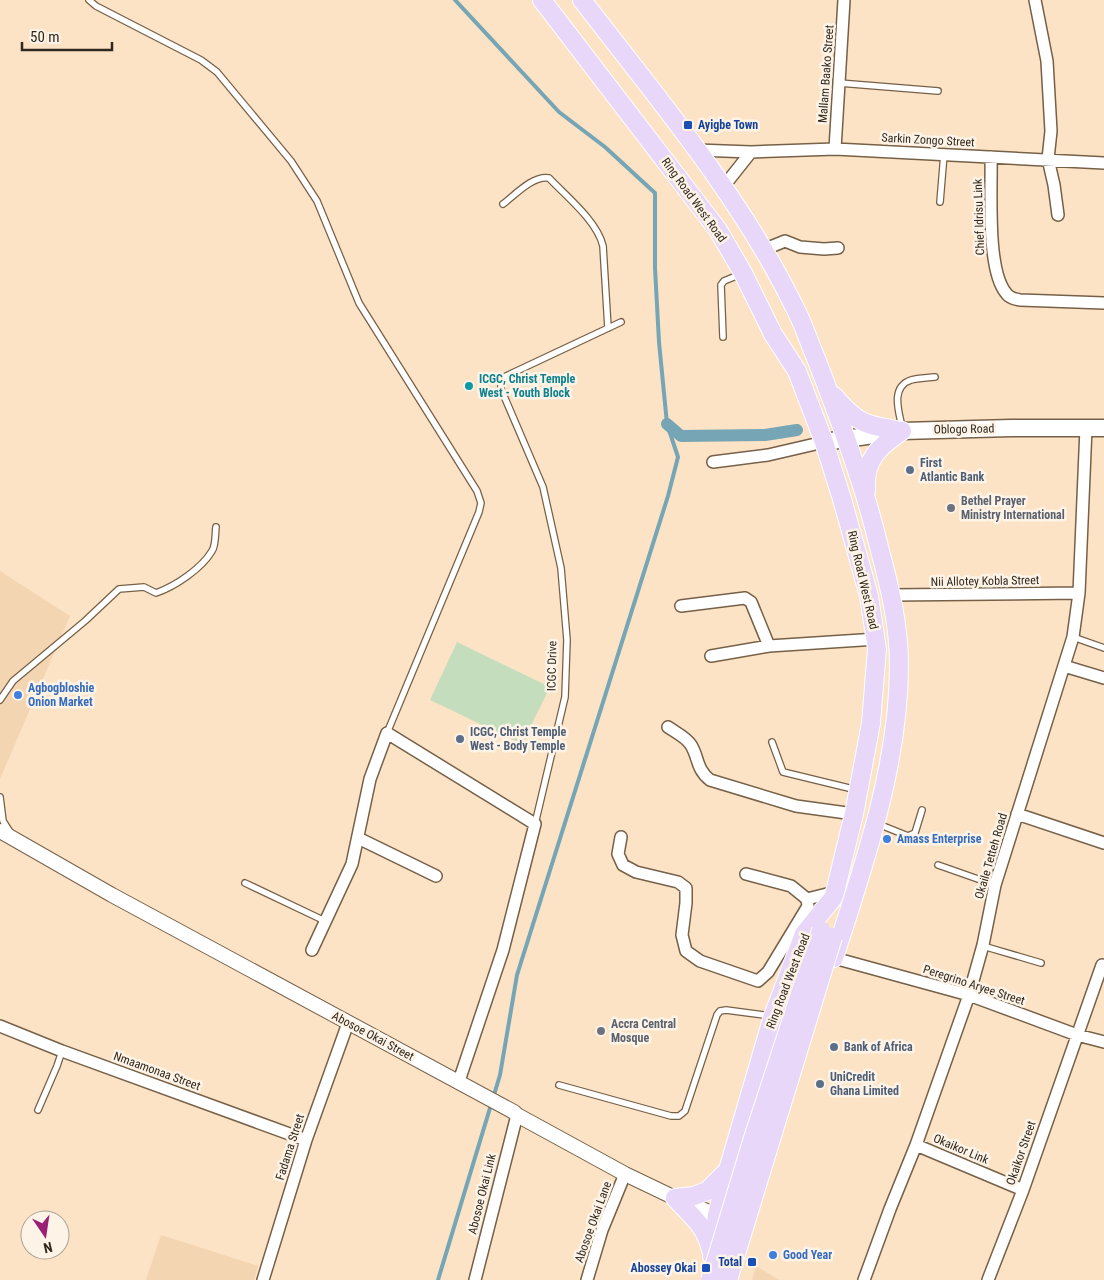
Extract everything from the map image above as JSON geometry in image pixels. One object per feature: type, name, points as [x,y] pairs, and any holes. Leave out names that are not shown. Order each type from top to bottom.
[{"type":"main road","name":"Ring Road West Road","points":[[542,0],[718,230],[743,273],[773,334],[798,371],[824,442],[859,558],[869,596],[877,639],[873,706],[859,790],[834,895],[804,934],[774,1016],[728,1170],[717,1215],[709,1280]]},
{"type":"main road","name":"Ring Road West Road","points":[[582,0],[724,186],[798,313],[828,389],[866,495],[892,595],[899,664],[897,702],[891,748],[875,822],[735,1280]]},
{"type":"main road","points":[[773,334],[796,347],[828,422],[846,438]]},
{"type":"main road","points":[[828,389],[856,418],[871,426],[902,430]]},
{"type":"main road","name":"Oblogo Road","points":[[824,442],[902,430],[1104,428]]},
{"type":"main road","points":[[866,495],[865,479],[872,458],[886,441],[902,430]]},
{"type":"main road","points":[[728,1280],[827,934],[834,895]]},
{"type":"main road","points":[[827,934],[846,919]]},
{"type":"main road","name":"Ring Road West Road","points":[[709,1280],[752,1138],[827,934]]},
{"type":"main road","points":[[675,1198],[694,1196],[707,1191],[728,1170]]},
{"type":"main road","points":[[675,1198],[708,1236],[712,1255]]},
{"type":"street","name":"Mallam Baako Street","points":[[835,149],[844,0]]},
{"type":"street","points":[[1035,0],[1047,61],[1051,131],[1048,159],[1058,215]]},
{"type":"street","name":"Sarkin Zongo Street","points":[[697,150],[751,152],[835,149],[1104,163]]},
{"type":"street","points":[[724,186],[751,152]]},
{"type":"street","name":"Chief Idrisu Link","points":[[991,157],[992,235],[995,265],[999,280],[1006,294],[1020,300],[1104,303]]},
{"type":"street","points":[[763,250],[785,240],[800,247],[838,248]]},
{"type":"street","name":"Okaile Tetteh Road","points":[[864,1280],[916,1145],[969,995],[983,946],[995,885],[1073,637],[1080,593],[1086,428]]},
{"type":"street","points":[[713,462],[768,454],[824,442]]},
{"type":"street","name":"Nii Allotey Kobla Street","points":[[892,595],[1080,593]]},
{"type":"street","points":[[681,606],[745,598],[751,602],[768,646]]},
{"type":"street","points":[[711,656],[768,646],[877,639]]},
{"type":"street","points":[[1064,666],[1104,678]]},
{"type":"street","points":[[668,727],[690,743],[701,773],[710,780],[796,806],[854,814]]},
{"type":"street","points":[[312,950],[352,864],[370,779],[387,733],[535,824]]},
{"type":"street","points":[[1017,814],[1104,843]]},
{"type":"street","name":"ICGC Drive","points":[[459,1081],[503,950],[535,824]]},
{"type":"street","name":"Abosoe Okai Street","points":[[0,831],[112,896],[459,1081],[625,1174],[675,1198],[751,1230]]},
{"type":"street","points":[[621,837],[618,854],[623,865],[636,872],[678,882],[686,888],[682,935],[686,951],[700,960],[758,981],[768,972],[808,906],[807,899],[791,886],[746,874]]},
{"type":"street","points":[[358,838],[436,876]]},
{"type":"street","points":[[807,899],[834,895]]},
{"type":"street","name":"Peregrino Aryee Street","points":[[834,958],[969,995],[1077,1035],[1104,1042]]},
{"type":"street","name":"Okaikor Street","points":[[988,1280],[1023,1190],[1102,966]]},
{"type":"street","name":"Fadama Street","points":[[263,1280],[306,1140],[348,1023]]},
{"type":"street","name":"Nmaamonaa Street","points":[[0,1026],[62,1051],[306,1140]]},
{"type":"street","name":"Abosoe Okai Link","points":[[475,1280],[515,1113]]},
{"type":"street","name":"Okaikor Link","points":[[916,1145],[1023,1190]]},
{"type":"street","name":"Abosoe Okai Lane","points":[[587,1280],[602,1230],[625,1174]]},
{"type":"lane","points":[[89,0],[96,6],[201,60],[217,72],[291,161],[316,201],[359,302],[477,490],[481,502],[479,512],[387,733]]},
{"type":"lane","points":[[839,84],[938,91]]},
{"type":"lane","points":[[940,202],[944,154]]},
{"type":"lane","points":[[503,204],[536,180],[543,177],[549,178],[594,225],[601,236],[603,246],[608,328]]},
{"type":"lane","points":[[723,337],[721,285],[724,281],[743,273]]},
{"type":"lane","name":"ICGC Drive","points":[[535,824],[566,697],[567,640],[561,568],[543,487],[501,389],[501,382],[504,377],[621,322]]},
{"type":"lane","points":[[902,430],[897,400],[899,390],[912,380],[935,377]]},
{"type":"lane","points":[[0,700],[13,681],[85,621],[119,589],[144,587],[156,593],[166,590],[194,572],[213,550],[216,527]]},
{"type":"lane","points":[[1073,637],[1104,648]]},
{"type":"lane","points":[[772,742],[783,772],[859,790]]},
{"type":"lane","points":[[0,797],[3,821],[14,838]]},
{"type":"lane","points":[[875,822],[908,836],[916,833],[922,810]]},
{"type":"lane","points":[[938,865],[995,885]]},
{"type":"lane","points":[[245,882],[325,921]]},
{"type":"lane","points":[[983,946],[1041,963]]},
{"type":"lane","points":[[559,1085],[671,1116],[679,1116],[685,1111],[717,1015],[726,1010],[774,1016]]},
{"type":"lane","points":[[38,1110],[62,1051]]},
{"type":"shaded area","name":"Agbogbloshie Onion Market","points":[[0,571],[70,616],[0,779]]},
{"type":"shaded area","points":[[161,1235],[258,1266],[254,1280],[146,1280]]},
{"type":"shaded area","points":[[756,1266],[779,1280],[752,1280]]},
{"type":"green space","points":[[457,642],[550,687],[522,744],[430,700]]},
{"type":"waterway","points":[[438,1280],[500,1075],[517,975],[668,496],[678,457],[667,424],[659,342],[655,268],[655,193],[605,147],[559,112],[455,0]]},
{"type":"waterway","points":[[667,424],[681,436],[765,435],[797,430]]},
{"type":"place","name":"Ayigbe Town","points":[[688,125]]},
{"type":"place","name":"ICGC, Christ Temple West - Youth Block","points":[[469,386]]},
{"type":"place","name":"First Atlantic Bank","points":[[910,470]]},
{"type":"place","name":"Bethel Prayer Ministry International","points":[[951,508]]},
{"type":"place","name":"Agbogbloshie Onion Market","points":[[18,695]]},
{"type":"place","name":"ICGC, Christ Temple West - Body Temple","points":[[460,739]]},
{"type":"place","name":"Amass Enterprise","points":[[887,839]]},
{"type":"place","name":"Accra Central Mosque","points":[[601,1031]]},
{"type":"place","name":"Bank of Africa","points":[[834,1047]]},
{"type":"place","name":"UniCredit Ghana Limited","points":[[820,1084]]},
{"type":"place","name":"Good Year","points":[[773,1255]]},
{"type":"place","name":"Total","points":[[752,1262]]},
{"type":"place","name":"Abossey Okai","points":[[706,1268]]}]
